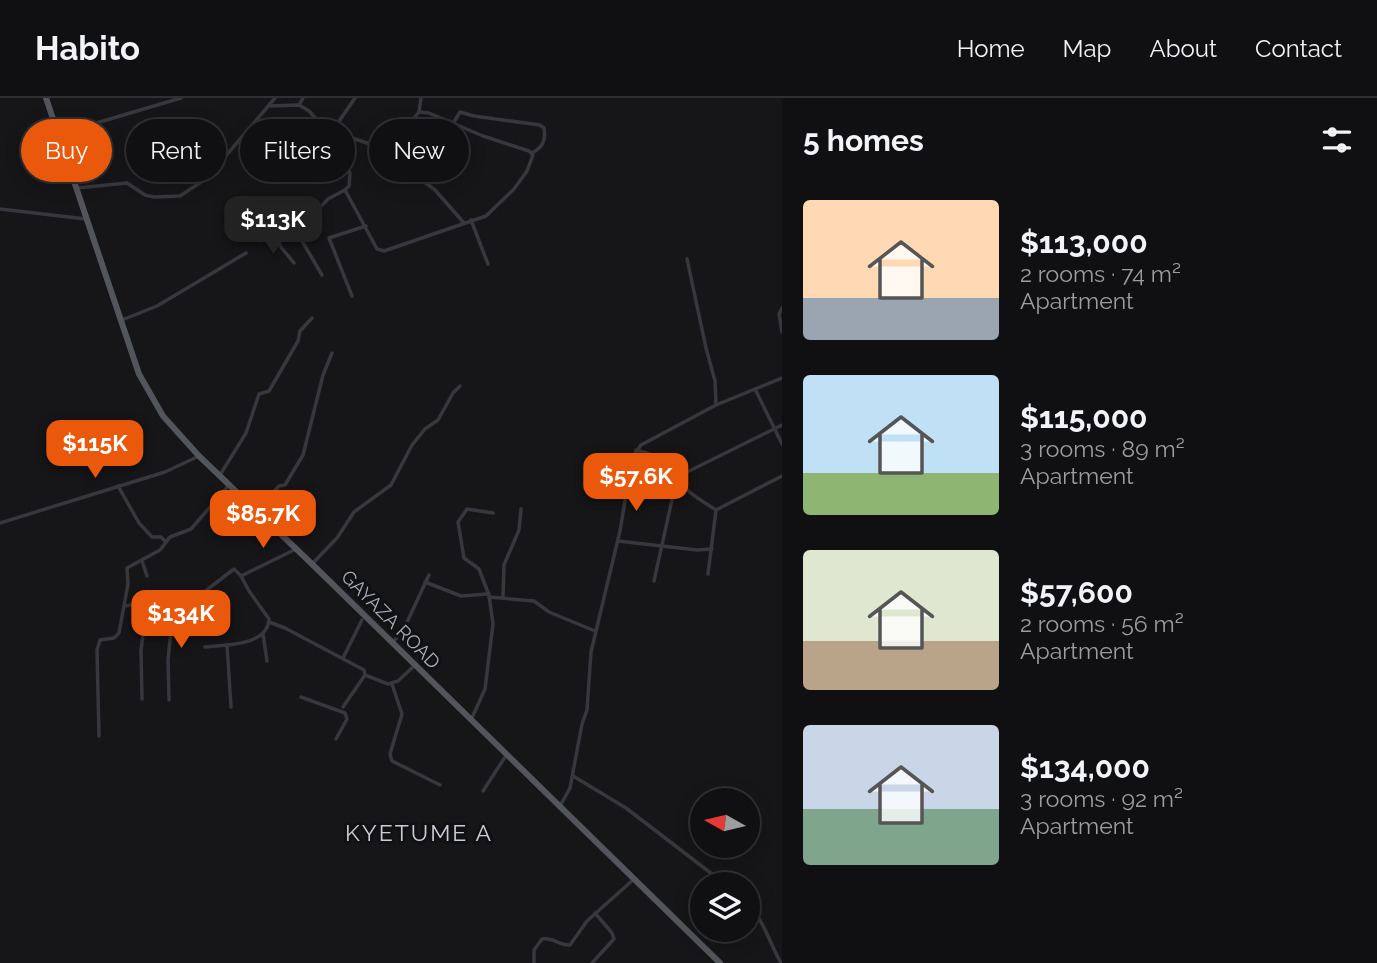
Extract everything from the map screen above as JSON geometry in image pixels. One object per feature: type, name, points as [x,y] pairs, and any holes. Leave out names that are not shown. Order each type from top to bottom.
[{"type":"main road","name":"GAYAZA ROAD","points":[[46,98],[53,119]]},
{"type":"main road","name":"GAYAZA ROAD","points":[[74,182],[139,374],[163,416],[199,456],[720,963]]},
{"type":"street","points":[[109,119],[181,98]]},
{"type":"street","points":[[76,188],[130,183],[141,192],[154,197],[180,196],[207,178],[275,98]]},
{"type":"street","points":[[299,105],[303,98]]},
{"type":"street","points":[[341,119],[355,98]]},
{"type":"street","points":[[355,138],[385,149],[397,157],[403,153],[406,126],[419,112],[421,98]]},
{"type":"street","points":[[268,106],[299,105],[310,111],[317,119]]},
{"type":"street","points":[[419,112],[446,119]]},
{"type":"street","points":[[345,190],[377,248],[384,251],[485,216],[507,197],[527,171],[532,153],[541,148],[545,130],[540,125],[460,112],[456,119]]},
{"type":"street","points":[[469,129],[532,153]]},
{"type":"street","points":[[279,237],[295,229],[328,199],[345,190],[349,182]]},
{"type":"street","points":[[425,182],[464,223]]},
{"type":"street","points":[[0,209],[86,219]]},
{"type":"street","points":[[258,211],[272,232],[279,237],[280,246],[293,263]]},
{"type":"street","points":[[471,220],[488,264]]},
{"type":"street","points":[[352,296],[329,238],[366,226]]},
{"type":"street","points":[[295,229],[322,275]]},
{"type":"street","points":[[120,321],[157,306],[246,253]]},
{"type":"street","points":[[687,259],[715,381],[716,405]]},
{"type":"street","points":[[782,308],[779,314],[782,331]]},
{"type":"street","points":[[220,475],[242,440],[259,394],[269,391],[298,341],[300,331],[312,318]]},
{"type":"street","points":[[257,510],[279,486],[285,485],[303,455],[323,375],[332,353]]},
{"type":"street","points":[[560,806],[573,776],[587,706],[589,663],[595,631],[618,541],[632,458],[636,450],[716,405],[782,378]]},
{"type":"street","points":[[312,564],[337,538],[354,512],[391,485],[412,445],[425,429],[438,420],[460,386]]},
{"type":"street","points":[[756,390],[782,444]]},
{"type":"street","points":[[677,477],[782,425]]},
{"type":"street","points":[[636,450],[671,460],[677,477],[654,581]]},
{"type":"street","points":[[0,523],[165,472],[199,456]]},
{"type":"street","points":[[716,510],[782,476]]},
{"type":"street","points":[[677,477],[697,498],[716,510]]},
{"type":"street","points":[[99,736],[99,641],[117,635],[121,629],[128,584],[127,568],[160,550],[170,537],[191,529],[230,484]]},
{"type":"street","points":[[118,485],[139,523],[152,537],[161,537],[166,542]]},
{"type":"street","points":[[471,720],[482,699],[493,624],[488,595],[479,569],[464,558],[458,522],[467,509],[493,513]]},
{"type":"street","points":[[503,598],[504,565],[519,530],[521,509]]},
{"type":"street","points":[[708,574],[716,510]]},
{"type":"street","points":[[618,541],[697,551],[712,549]]},
{"type":"street","points":[[241,576],[296,549]]},
{"type":"street","points":[[142,561],[147,576]]},
{"type":"street","points":[[124,606],[199,596],[232,569],[241,576],[269,622],[343,658],[364,670],[365,675]]},
{"type":"street","points":[[393,643],[408,620],[429,575]]},
{"type":"street","points":[[425,582],[461,596],[488,595],[534,601],[549,612],[595,631]]},
{"type":"street","points":[[169,700],[168,660],[174,600]]},
{"type":"street","points":[[142,699],[141,650],[147,604]]},
{"type":"street","points":[[343,658],[362,620]]},
{"type":"street","points":[[205,647],[252,640],[263,634],[269,622]]},
{"type":"street","points":[[263,634],[267,661]]},
{"type":"street","points":[[227,645],[232,707]]},
{"type":"street","points":[[392,684],[415,665]]},
{"type":"street","points":[[365,675],[392,684]]},
{"type":"street","points":[[343,707],[365,675]]},
{"type":"street","points":[[392,684],[402,714],[390,754],[392,761],[440,785]]},
{"type":"street","points":[[301,697],[345,712],[347,719],[336,739]]},
{"type":"street","points":[[483,791],[507,754]]},
{"type":"street","points":[[573,776],[626,808],[706,872]]},
{"type":"street","points":[[534,963],[534,950],[542,939],[555,939],[565,946],[570,945],[575,935],[595,914],[634,879]]},
{"type":"street","points":[[592,963],[614,939],[595,914]]},
{"type":"street","points":[[760,918],[780,963]]},
{"type":"district","name":"KYETUME A","points":[[419,833]]}]
